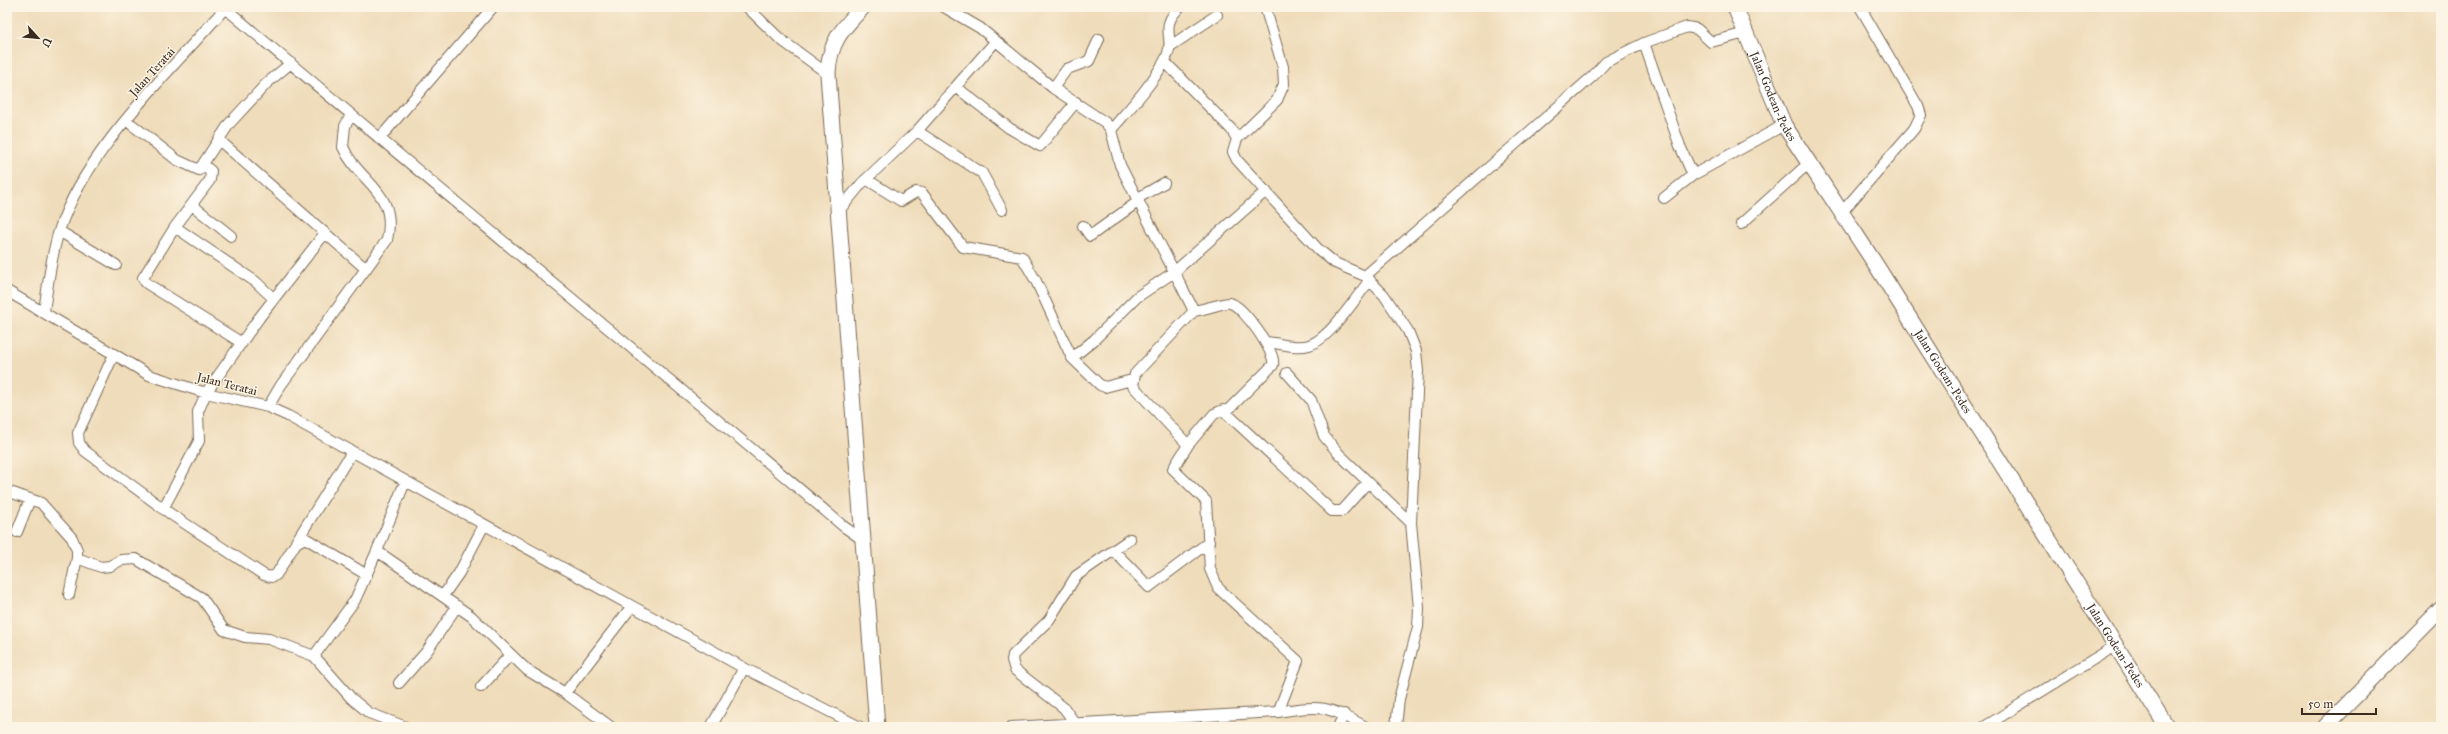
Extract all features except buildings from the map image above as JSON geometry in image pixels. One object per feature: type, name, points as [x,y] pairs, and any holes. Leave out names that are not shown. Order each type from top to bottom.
[{"type":"street","points":[[379,139],[493,7]]},
{"type":"street","points":[[747,7],[780,39],[828,74]]},
{"type":"street","points":[[863,7],[844,28],[834,43],[828,56],[828,74],[877,727]]},
{"type":"street","points":[[944,7],[980,28],[995,42],[1053,88],[1101,119],[1110,130],[1120,165],[1194,311]]},
{"type":"street","points":[[1110,130],[1136,100],[1164,62],[1169,47],[1168,21],[1180,7]]},
{"type":"street","points":[[1265,7],[1283,67],[1284,84],[1277,100],[1237,139],[1233,152],[1237,160],[1318,249],[1335,263],[1367,278],[1408,331],[1416,351],[1418,371],[1411,523],[1419,608],[1418,627],[1399,699],[1396,727]]},
{"type":"street","name":"Jalan Godean-Pedes","points":[[1735,7],[1784,125],[1842,212],[2167,727]]},
{"type":"street","points":[[1842,212],[1907,139],[1919,123],[1921,115],[1918,106],[1860,7]]},
{"type":"street","points":[[225,8],[379,139],[663,373],[843,526],[862,540]]},
{"type":"street","name":"Jalan Teratai","points":[[44,311],[59,231],[72,199],[86,174],[126,120],[225,8]]},
{"type":"street","points":[[1169,47],[1217,15]]},
{"type":"street","points":[[1266,342],[1296,346],[1314,342],[1336,322],[1367,278],[1606,62],[1644,43],[1687,27],[1698,29],[1711,42],[1746,33]]},
{"type":"street","points":[[1053,88],[1067,69],[1089,61],[1099,39]]},
{"type":"street","points":[[838,212],[866,179],[917,131],[995,42]]},
{"type":"street","points":[[1644,43],[1680,146],[1693,175]]},
{"type":"street","points":[[1164,62],[1232,129],[1237,139]]},
{"type":"street","points":[[126,120],[188,167],[199,170],[204,165],[229,124],[252,99],[291,63]]},
{"type":"street","points":[[956,87],[1009,128],[1040,146],[1076,102]]},
{"type":"street","points":[[268,407],[281,385],[387,240],[389,222],[388,207],[343,146],[345,126],[352,115]]},
{"type":"street","points":[[1664,198],[1693,175],[1784,125]]},
{"type":"street","points":[[917,131],[982,173],[1002,210]]},
{"type":"street","points":[[219,140],[366,269]]},
{"type":"street","points":[[1740,224],[1809,163]]},
{"type":"street","points":[[204,165],[212,175],[175,227],[143,278],[146,283],[242,343]]},
{"type":"street","points":[[866,179],[901,201],[916,192],[922,192],[954,237],[966,249],[1022,257],[1036,281],[1072,358],[1100,385],[1105,387],[1132,380]]},
{"type":"street","points":[[1083,226],[1090,236],[1164,183]]},
{"type":"street","points":[[1072,358],[1094,340],[1137,297],[1174,272],[1266,191]]},
{"type":"street","points":[[192,205],[231,236]]},
{"type":"street","points":[[175,227],[251,278],[274,299]]},
{"type":"street","points":[[59,231],[116,265]]},
{"type":"street","points":[[163,508],[199,441],[198,412],[206,393],[274,299],[325,233]]},
{"type":"street","name":"Jalan Teratai","points":[[7,291],[44,311],[149,375],[206,393],[268,407],[744,668],[860,727]]},
{"type":"street","points":[[1188,445],[1151,408],[1133,386],[1132,380],[1135,374],[1194,311],[1210,309],[1226,303],[1234,305],[1266,342],[1273,356],[1273,365],[1227,412]]},
{"type":"street","points":[[114,354],[78,433],[79,443],[85,451],[220,548],[271,577],[276,575],[352,452]]},
{"type":"street","points":[[1287,373],[1311,400],[1324,436],[1339,454],[1411,523]]},
{"type":"street","points":[[1278,712],[1298,661],[1218,588],[1210,570],[1206,501],[1173,469],[1188,445],[1214,414],[1220,410],[1227,412],[1332,511],[1342,511],[1368,482]]},
{"type":"street","points":[[314,656],[355,600],[367,575],[405,482]]},
{"type":"street","points":[[7,491],[40,503],[63,527],[77,550],[77,558],[68,595]]},
{"type":"street","points":[[17,532],[30,499]]},
{"type":"street","points":[[443,596],[459,573],[484,525]]},
{"type":"street","points":[[296,543],[305,538],[313,541],[367,575]]},
{"type":"street","points":[[1078,724],[1064,708],[1015,670],[1012,660],[1013,655],[1049,620],[1076,576],[1130,539]]},
{"type":"street","points":[[1113,550],[1148,587],[1209,542]]},
{"type":"street","points":[[377,551],[457,606],[495,637],[510,655],[528,670],[565,693],[611,727]]},
{"type":"street","points":[[77,558],[101,567],[110,566],[122,560],[136,559],[202,598],[224,630],[245,636],[269,639],[314,656],[351,698],[369,713],[406,727]]},
{"type":"street","points":[[399,683],[427,651],[457,606]]},
{"type":"street","points":[[565,693],[632,606]]},
{"type":"street","points":[[2325,727],[2441,609]]},
{"type":"street","points":[[1984,727],[2115,646]]},
{"type":"street","points":[[481,687],[510,655]]},
{"type":"street","points":[[711,727],[744,668]]},
{"type":"street","points":[[1011,727],[1278,712],[1316,706],[1344,714],[1366,727]]},
{"type":"street","points":[[1338,727],[1344,714]]}]
